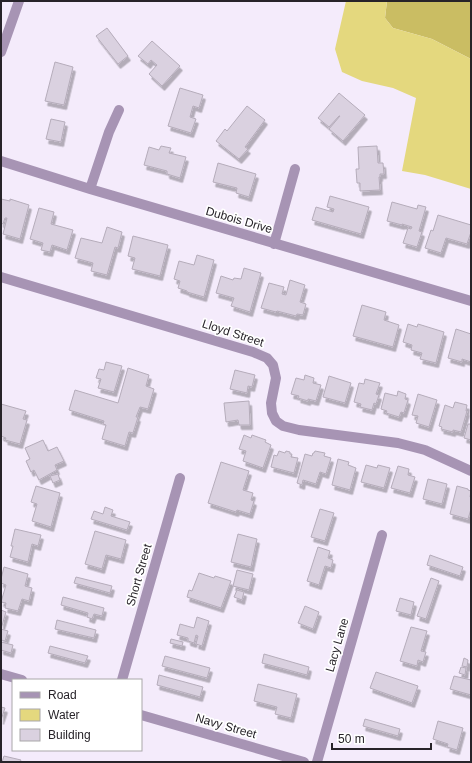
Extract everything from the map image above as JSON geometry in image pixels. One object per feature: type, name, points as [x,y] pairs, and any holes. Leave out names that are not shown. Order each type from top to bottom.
[{"type":"street","points":[[1,52],[19,1]]},
{"type":"street","points":[[90,189],[109,132],[119,110]]},
{"type":"street","name":"Dubois Drive","points":[[1,161],[274,244],[471,301]]},
{"type":"street","points":[[274,244],[295,169]]},
{"type":"street","name":"Lloyd Street","points":[[1,277],[253,352],[267,358],[273,365],[276,378],[271,403],[272,413],[276,421],[284,426],[299,430],[398,443],[425,450],[471,471]]},
{"type":"street","name":"Short Street","points":[[122,679],[180,478]]},
{"type":"street","name":"Lacy Lane","points":[[317,762],[382,535]]},
{"type":"street","points":[[1,674],[18,679]]},
{"type":"street","name":"Navy Street","points":[[142,715],[304,762]]},
{"type":"shaded area","points":[[387,1],[471,1],[471,59],[432,39],[393,28],[385,18]]},
{"type":"water","points":[[346,1],[387,1],[385,18],[393,28],[432,39],[471,59],[471,189],[425,175],[402,171],[416,98],[393,88],[362,81],[342,72],[335,49]]},
{"type":"building","points":[[107,28],[128,56],[118,64],[96,36]]},
{"type":"building","points":[[152,41],[180,66],[162,86],[149,74],[157,65],[151,60],[148,64],[138,56]]},
{"type":"building","points":[[55,62],[73,67],[64,105],[45,101]]},
{"type":"building","points":[[180,88],[203,95],[199,108],[193,106],[190,117],[196,119],[191,133],[168,126]]},
{"type":"building","points":[[339,93],[365,115],[343,141],[329,129],[340,116],[329,127],[318,118]]},
{"type":"building","points":[[247,106],[265,120],[245,147],[248,149],[239,159],[216,141],[225,129],[227,131]]},
{"type":"building","points":[[51,119],[65,122],[61,142],[46,139]]},
{"type":"building","points":[[161,146],[171,148],[169,153],[186,157],[180,178],[167,174],[167,171],[144,165],[149,147],[159,150]]},
{"type":"building","points":[[377,146],[378,163],[383,163],[384,174],[380,174],[379,177],[380,190],[360,191],[360,183],[357,183],[356,169],[359,169],[358,147]]},
{"type":"building","points":[[218,163],[256,174],[249,197],[236,193],[237,188],[213,182]]},
{"type":"building","points":[[330,196],[369,207],[361,234],[312,220],[316,207],[333,212],[334,209],[327,207]]},
{"type":"building","points":[[1,199],[10,201],[10,199],[29,205],[20,239],[3,234],[7,218],[5,218],[3,224],[1,223]]},
{"type":"building","points":[[392,202],[417,209],[418,205],[426,207],[419,231],[422,232],[417,247],[403,243],[408,228],[411,229],[412,227],[387,221]]},
{"type":"building","points":[[39,208],[54,212],[51,224],[73,230],[67,250],[52,245],[50,252],[41,250],[43,243],[30,239]]},
{"type":"building","points":[[438,215],[471,225],[471,232],[467,244],[446,238],[441,253],[425,248],[431,230],[433,231]]},
{"type":"building","points":[[107,227],[122,232],[118,248],[115,247],[107,275],[91,271],[93,263],[75,258],[81,238],[102,243]]},
{"type":"building","points":[[133,236],[168,245],[160,276],[132,269],[135,258],[128,256]]},
{"type":"building","points":[[197,255],[214,260],[204,297],[178,288],[180,281],[174,279],[179,261],[194,265]]},
{"type":"building","points":[[244,268],[261,273],[250,312],[231,306],[234,298],[216,293],[221,276],[233,280],[234,278],[241,279]]},
{"type":"building","points":[[290,280],[305,285],[300,302],[306,304],[303,315],[297,314],[296,316],[261,308],[269,283],[284,287],[282,294],[286,295]]},
{"type":"building","points":[[362,305],[386,312],[384,320],[399,325],[393,347],[353,336]]},
{"type":"building","points":[[408,324],[417,327],[418,324],[444,332],[436,363],[420,359],[422,353],[411,350],[412,345],[403,342]]},
{"type":"building","points":[[456,329],[471,334],[471,362],[462,359],[462,362],[448,358]]},
{"type":"building","points":[[106,362],[122,366],[114,392],[98,388],[101,379],[96,378],[99,369],[104,370]]},
{"type":"building","points":[[128,368],[149,375],[146,386],[154,389],[148,409],[140,407],[136,417],[138,417],[133,433],[129,432],[125,446],[102,439],[106,425],[103,424],[104,421],[69,410],[75,390],[118,403]]},
{"type":"building","points":[[235,370],[255,375],[252,387],[248,386],[247,393],[230,389]]},
{"type":"building","points":[[305,375],[314,378],[313,383],[321,385],[316,401],[308,399],[308,401],[291,394],[296,378],[304,380]]},
{"type":"building","points":[[329,376],[351,383],[345,403],[323,397]]},
{"type":"building","points":[[365,379],[380,383],[376,394],[379,395],[372,410],[360,407],[361,404],[354,402],[359,383],[364,384]]},
{"type":"building","points":[[398,391],[406,394],[405,399],[408,400],[404,413],[401,412],[399,417],[386,413],[387,411],[381,409],[385,393],[397,396]]},
{"type":"building","points":[[418,394],[437,400],[429,427],[416,423],[418,416],[412,415]]},
{"type":"building","points":[[249,401],[250,425],[239,425],[238,420],[226,422],[224,403]]},
{"type":"building","points":[[455,402],[467,405],[467,411],[461,432],[441,429],[442,427],[439,426],[445,405],[453,408]]},
{"type":"building","points":[[1,404],[26,411],[23,419],[27,420],[20,444],[5,440],[6,438],[1,436]]},
{"type":"building","points":[[468,424],[471,424],[471,440],[464,438]]},
{"type":"building","points":[[244,435],[251,438],[252,435],[266,440],[265,442],[271,445],[263,468],[243,461],[246,451],[239,449]]},
{"type":"building","points":[[43,440],[48,451],[57,447],[64,461],[55,465],[57,470],[39,480],[34,470],[31,472],[26,461],[30,459],[25,448]]},
{"type":"building","points":[[279,451],[285,453],[286,451],[290,452],[290,454],[292,454],[291,457],[298,458],[294,473],[271,467],[274,455],[277,456]]},
{"type":"building","points":[[315,451],[325,453],[324,456],[331,458],[326,474],[320,472],[316,484],[303,480],[302,485],[297,483],[305,454],[312,456]]},
{"type":"building","points":[[338,459],[349,462],[348,465],[356,468],[350,490],[332,485]]},
{"type":"building","points":[[221,462],[249,471],[243,490],[253,493],[251,500],[254,501],[250,514],[237,510],[236,512],[208,503]]},
{"type":"building","points":[[366,465],[377,468],[378,465],[390,468],[384,488],[361,482]]},
{"type":"building","points":[[398,466],[409,469],[408,475],[415,477],[410,493],[391,488]]},
{"type":"building","points":[[58,474],[60,480],[53,483],[50,476]]},
{"type":"building","points":[[428,479],[447,484],[442,504],[423,499]]},
{"type":"building","points":[[36,486],[60,493],[51,527],[32,521],[37,504],[31,502]]},
{"type":"building","points":[[457,486],[471,491],[471,509],[468,519],[450,514]]},
{"type":"building","points":[[105,507],[113,510],[111,516],[130,522],[127,530],[91,519],[94,511],[103,514]]},
{"type":"building","points":[[320,509],[334,513],[325,541],[311,537]]},
{"type":"building","points":[[15,529],[41,535],[38,546],[32,544],[28,562],[10,557]]},
{"type":"building","points":[[95,531],[126,540],[121,559],[106,555],[102,569],[85,564]]},
{"type":"building","points":[[238,534],[257,539],[251,567],[231,562]]},
{"type":"building","points":[[318,547],[330,551],[328,558],[333,560],[331,568],[325,566],[319,585],[307,581]]},
{"type":"building","points":[[430,555],[463,567],[460,576],[427,565]]},
{"type":"building","points":[[4,567],[28,574],[25,586],[32,588],[29,601],[22,599],[18,611],[5,608],[6,603],[1,602],[6,585],[1,583]]},
{"type":"building","points":[[237,570],[253,574],[249,590],[233,586]]},
{"type":"building","points":[[199,573],[214,578],[215,576],[231,581],[221,608],[187,597],[189,590],[192,591]]},
{"type":"building","points":[[76,577],[112,586],[110,593],[74,583]]},
{"type":"building","points":[[431,578],[439,581],[426,619],[417,616]]},
{"type":"building","points":[[237,590],[244,592],[242,600],[234,597]]},
{"type":"building","points":[[63,597],[104,608],[102,616],[94,614],[92,619],[87,617],[88,613],[61,605]]},
{"type":"building","points":[[400,598],[414,602],[411,615],[396,611]]},
{"type":"building","points":[[305,606],[319,612],[313,629],[298,623]]},
{"type":"building","points":[[1,610],[6,612],[1,629]]},
{"type":"building","points":[[197,617],[209,621],[202,646],[196,644],[198,636],[196,635],[194,643],[188,641],[188,638],[177,635],[180,624],[194,628]]},
{"type":"building","points":[[57,620],[96,630],[94,638],[55,629]]},
{"type":"building","points":[[411,627],[427,631],[421,651],[426,652],[423,662],[418,660],[417,666],[400,661]]},
{"type":"building","points":[[1,629],[8,631],[5,641],[1,640]]},
{"type":"building","points":[[171,639],[183,642],[182,646],[170,643]]},
{"type":"building","points":[[1,642],[13,645],[11,653],[1,650]]},
{"type":"building","points":[[50,646],[88,656],[85,663],[48,653]]},
{"type":"building","points":[[264,654],[309,667],[307,675],[262,663]]},
{"type":"building","points":[[165,656],[210,668],[207,678],[162,666]]},
{"type":"building","points":[[464,658],[468,660],[467,667],[462,666]]},
{"type":"building","points":[[461,667],[466,668],[465,675],[459,673]]},
{"type":"building","points":[[376,672],[418,686],[412,703],[370,688]]},
{"type":"building","points":[[159,675],[203,687],[200,697],[157,685]]},
{"type":"building","points":[[454,676],[471,680],[471,695],[450,689]]},
{"type":"building","points":[[258,684],[297,694],[291,718],[275,714],[277,707],[254,701]]},
{"type":"building","points":[[1,707],[5,708],[1,720]]},
{"type":"building","points":[[365,719],[400,729],[398,736],[363,726]]},
{"type":"building","points":[[438,721],[463,728],[457,750],[447,747],[448,744],[433,739]]},
{"type":"building","points":[[4,756],[21,760],[20,762],[2,762]]}]
